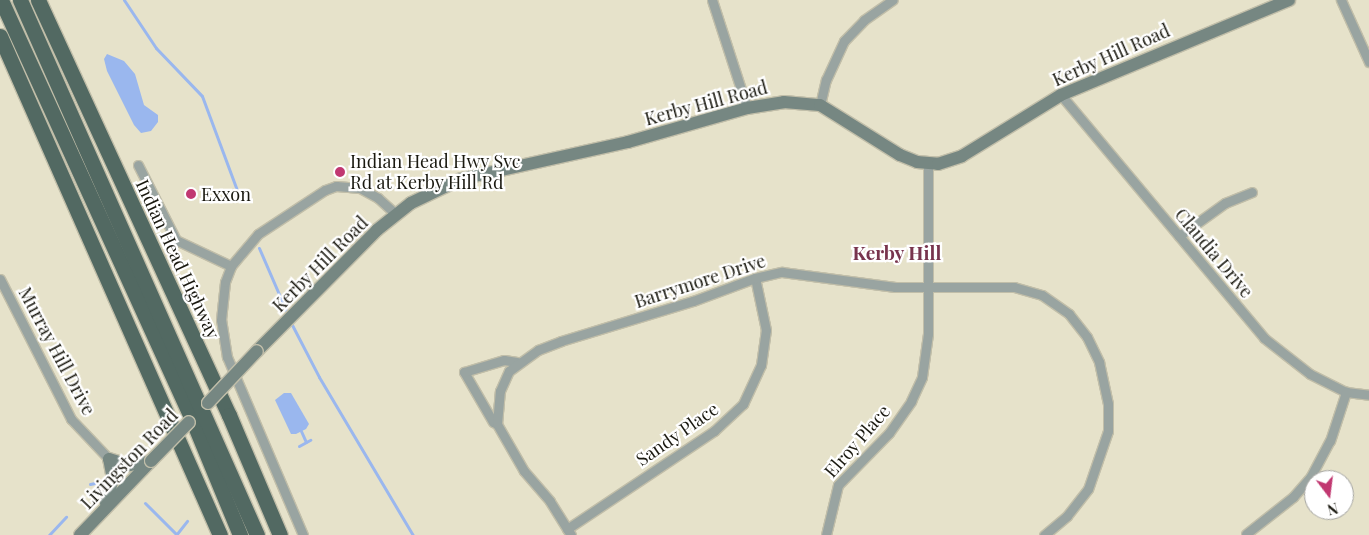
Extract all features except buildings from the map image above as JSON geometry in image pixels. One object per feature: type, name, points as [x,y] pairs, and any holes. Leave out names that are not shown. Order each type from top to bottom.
[{"type":"highway","points":[[1,0],[240,535]]},
{"type":"highway","points":[[20,0],[206,405],[257,535]]},
{"type":"highway","name":"Indian Head Highway","points":[[38,0],[225,406],[280,535]]},
{"type":"highway","points":[[0,36],[220,535]]},
{"type":"main road","name":"Kerby Hill Road","points":[[206,405],[396,214],[431,192],[461,178],[628,142],[747,108],[784,102],[820,106],[900,155],[938,164],[962,156],[1061,95],[1288,0]]},
{"type":"main road","name":"Livingston Road","points":[[80,535],[206,405]]},
{"type":"main road","points":[[103,511],[113,478],[109,459],[129,465],[151,461]]},
{"type":"street","points":[[712,0],[747,108]]},
{"type":"street","points":[[820,106],[826,80],[844,41],[864,20],[893,0]]},
{"type":"street","points":[[1341,0],[1369,62]]},
{"type":"street","name":"Claudia Drive","points":[[1061,95],[1276,349],[1302,369],[1346,392],[1369,395]]},
{"type":"street","name":"Elroy Place","points":[[826,535],[838,485],[882,441],[919,386],[927,354],[929,286],[928,163]]},
{"type":"street","points":[[138,165],[176,240],[231,266]]},
{"type":"street","points":[[304,535],[228,357],[222,336],[220,304],[231,266],[258,234],[325,190],[336,186],[360,188],[378,198],[396,214]]},
{"type":"street","points":[[1180,236],[1225,203],[1252,192]]},
{"type":"street","name":"Barrymore Drive","points":[[497,424],[493,422],[464,372],[504,360],[517,362],[554,344],[693,301],[755,278],[789,272],[880,286],[1002,285],[1034,292],[1069,314],[1097,355],[1108,404],[1105,446],[1095,473],[1078,504],[1044,535]]},
{"type":"street","name":"Sandy Place","points":[[569,532],[714,431],[743,404],[761,365],[766,330],[755,278]]},
{"type":"street","name":"Murray Hill Drive","points":[[0,279],[71,419],[109,459]]},
{"type":"street","points":[[517,362],[501,386],[497,424],[524,471],[550,501],[569,532]]},
{"type":"street","points":[[1246,534],[1293,497],[1311,476],[1337,426],[1346,392]]},
{"type":"water","points":[[107,54],[124,61],[135,74],[144,105],[158,115],[158,122],[151,131],[141,133],[134,125],[107,71],[104,59]]},
{"type":"water","points":[[284,393],[291,393],[309,424],[306,429],[296,434],[291,434],[275,400]]},
{"type":"waterway","points":[[124,0],[156,48],[202,96],[240,198]]},
{"type":"waterway","points":[[259,248],[288,315]]},
{"type":"waterway","points":[[290,321],[319,377],[413,535]]},
{"type":"waterway","points":[[301,431],[306,442]]},
{"type":"waterway","points":[[299,446],[310,440]]},
{"type":"waterway","points":[[90,484],[95,483]]},
{"type":"waterway","points":[[145,503],[176,534]]},
{"type":"waterway","points":[[49,535],[66,517]]},
{"type":"waterway","points":[[176,535],[187,521]]},
{"type":"place","name":"Indian Head Hwy Svc Rd at Kerby Hill Rd","points":[[340,172]]},
{"type":"place","name":"Exxon","points":[[191,194]]},
{"type":"district","name":"Kerby Hill","points":[[897,253]]}]
